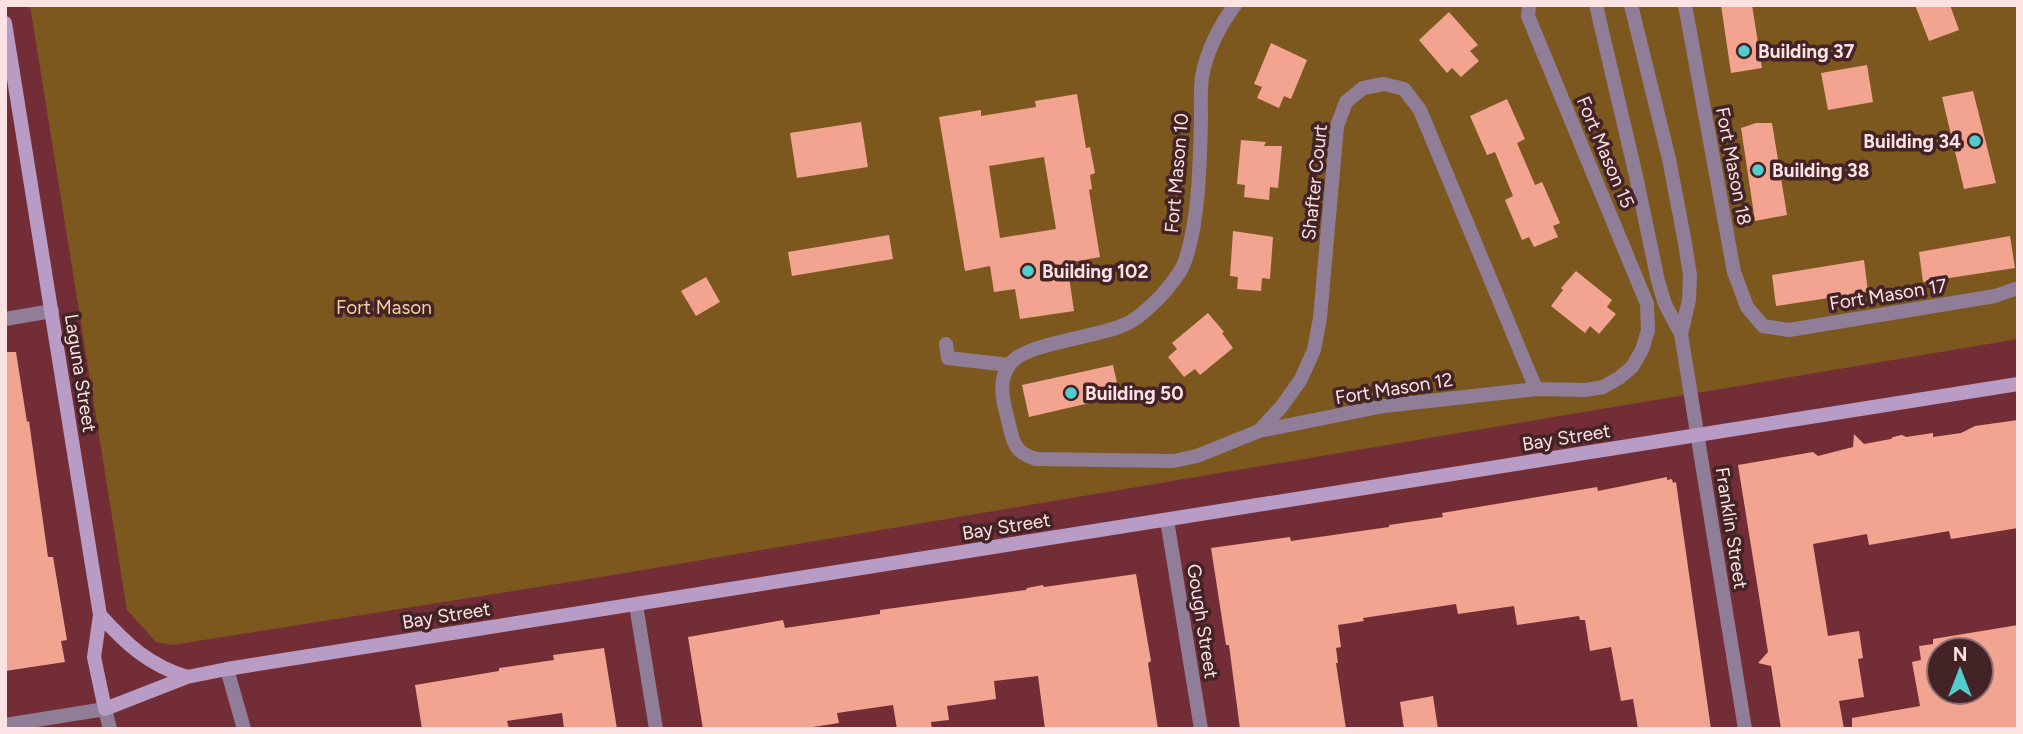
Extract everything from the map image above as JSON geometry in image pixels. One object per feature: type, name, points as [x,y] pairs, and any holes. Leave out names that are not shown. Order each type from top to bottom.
[{"type":"main road","name":"Laguna Street","points":[[5,23],[8,60],[52,311],[100,615],[94,657],[105,709]]},
{"type":"main road","name":"Bay Street","points":[[105,709],[187,677],[226,669],[2018,384]]},
{"type":"main road","points":[[100,615],[149,662],[187,677]]},
{"type":"street","name":"Fort Mason 10","points":[[1009,365],[1018,355],[1030,350],[1092,337],[1130,323],[1160,296],[1182,268],[1193,232],[1200,148],[1202,77],[1218,32],[1235,5]]},
{"type":"street","points":[[1516,5],[1528,11]]},
{"type":"street","name":"Franklin Street","points":[[1596,5],[1658,281],[1665,304],[1681,334],[1745,729]]},
{"type":"street","name":"Franklin Street","points":[[1631,5],[1669,159],[1685,243],[1689,288],[1681,334]]},
{"type":"street","name":"Fort Mason 18","points":[[1685,5],[1734,272],[1747,307],[1763,326]]},
{"type":"street","name":"Fort Mason 15","points":[[1528,11],[1647,304]]},
{"type":"street","name":"Shafter Court","points":[[1259,431],[1282,407],[1301,379],[1314,350],[1320,318],[1338,126],[1346,102],[1363,89],[1384,84],[1404,89],[1420,110],[1536,389]]},
{"type":"street","name":"Fort Mason 17","points":[[1763,326],[1789,330],[1995,296],[2018,288]]},
{"type":"street","name":"Fort Mason 12","points":[[1259,431],[1384,407],[1536,389],[1586,390],[1603,387],[1632,367],[1642,350],[1648,330],[1647,304]]},
{"type":"street","points":[[5,319],[52,311]]},
{"type":"street","points":[[946,344],[948,358],[1009,365],[1003,378],[1002,393],[1013,442],[1022,454],[1036,459],[1173,461],[1197,456],[1259,431]]},
{"type":"street","name":"Gough Street","points":[[1167,520],[1201,729]]},
{"type":"street","points":[[636,605],[656,729]]},
{"type":"street","points":[[226,669],[244,729]]},
{"type":"street","name":"Bay Street","points":[[5,725],[105,709]]},
{"type":"street","name":"Laguna Street","points":[[105,709],[110,729]]},
{"type":"green space","name":"Fort Mason","points":[[30,5],[2018,5],[2018,339],[601,577],[172,645],[156,642],[127,610]]},
{"type":"building","name":"Building 37","points":[[1721,5],[1752,5],[1762,68],[1731,73]]},
{"type":"building","points":[[1915,5],[1950,5],[1959,30],[1929,41]]},
{"type":"building","points":[[1449,12],[1478,45],[1470,51],[1479,61],[1461,77],[1452,68],[1447,73],[1419,40]]},
{"type":"building","points":[[1271,43],[1307,60],[1291,99],[1284,96],[1279,108],[1257,98],[1262,87],[1254,84]]},
{"type":"building","points":[[1867,65],[1873,102],[1828,110],[1821,73]]},
{"type":"building","name":"Building 34","points":[[1973,91],[1996,183],[1964,189],[1942,97]]},
{"type":"building","points":[[1077,94],[1086,148],[1090,147],[1095,173],[1090,175],[1092,189],[1089,190],[1100,257],[1067,263],[1074,311],[1020,319],[1015,289],[994,292],[990,266],[965,271],[939,117],[981,110],[981,116],[1036,107],[1035,101]],"holes":[[[1044,157],[1056,229],[1000,238],[989,166]]]},
{"type":"building","points":[[1507,99],[1525,139],[1517,143],[1535,185],[1542,182],[1560,223],[1553,226],[1558,237],[1534,247],[1529,237],[1522,240],[1505,200],[1513,196],[1495,152],[1487,155],[1470,116]]},
{"type":"building","points":[[861,122],[868,167],[797,178],[790,133]]},
{"type":"building","name":"Building 38","points":[[1756,123],[1772,123],[1787,215],[1755,221],[1741,128]]},
{"type":"building","points":[[1241,140],[1266,142],[1264,146],[1282,146],[1278,188],[1270,187],[1269,200],[1244,197],[1245,185],[1237,184]]},
{"type":"building","points":[[1233,231],[1273,237],[1270,279],[1262,278],[1261,291],[1237,289],[1238,277],[1230,276]]},
{"type":"building","points":[[889,235],[893,259],[792,276],[788,252]]},
{"type":"building","points":[[2010,236],[2015,268],[1923,282],[1919,252]]},
{"type":"building","points":[[1864,260],[1868,292],[1776,306],[1772,275]]},
{"type":"building","points":[[1576,271],[1612,300],[1607,307],[1616,314],[1599,334],[1590,326],[1585,333],[1551,306],[1563,290],[1561,288]]},
{"type":"building","points":[[706,277],[720,302],[696,316],[681,291]]},
{"type":"building","points":[[1208,313],[1233,348],[1200,375],[1195,369],[1184,377],[1168,357],[1177,349],[1172,343]]},
{"type":"building","points":[[5,352],[16,352],[27,422],[29,421],[48,557],[53,557],[67,640],[61,641],[65,662],[5,671]]},
{"type":"building","name":"Building 50","points":[[1113,365],[1120,396],[1029,417],[1022,385]]},
{"type":"building","points":[[2018,420],[2018,528],[1951,539],[1949,531],[1869,545],[1867,534],[1813,544],[1828,636],[1859,631],[1863,658],[1858,659],[1864,697],[1839,701],[1844,729],[1781,729],[1771,666],[1758,663],[1768,652],[1738,465],[1813,452],[1818,456],[1853,447],[1854,434],[1864,444],[1902,435],[1906,437],[1933,433],[1933,437],[1961,433],[1975,426]]},
{"type":"building","points":[[1667,477],[1667,480],[1676,482],[1711,729],[1638,729],[1633,699],[1621,701],[1611,647],[1590,651],[1585,620],[1580,620],[1579,616],[1517,625],[1514,606],[1458,614],[1456,604],[1363,618],[1364,621],[1338,625],[1341,647],[1336,648],[1336,663],[1346,729],[1240,729],[1229,645],[1226,645],[1211,548],[1290,537],[1291,541],[1389,527],[1443,517],[1442,513],[1597,487],[1598,491]]},
{"type":"building","points":[[1136,574],[1151,661],[1148,663],[1158,729],[1045,729],[1038,676],[994,681],[996,699],[947,706],[949,720],[931,722],[932,729],[897,729],[893,705],[837,713],[839,723],[800,729],[703,729],[688,637],[783,620],[785,628],[880,614],[880,610]]},
{"type":"building","points":[[2018,625],[2018,729],[1852,729],[1852,718],[1920,706],[1912,662],[1921,660],[1919,646],[1925,645],[1925,706],[1995,706],[1995,636],[1951,636]]},
{"type":"building","points":[[604,648],[617,729],[564,729],[562,713],[507,721],[509,729],[422,729],[415,685],[554,660],[553,655]]},
{"type":"building","points":[[1433,696],[1438,729],[1404,729],[1400,702]]},
{"type":"place","name":"Building 37","points":[[1744,51]]},
{"type":"place","name":"Building 34","points":[[1975,141]]},
{"type":"place","name":"Building 38","points":[[1758,170]]},
{"type":"place","name":"Building 102","points":[[1028,271]]},
{"type":"place","name":"Building 50","points":[[1071,393]]}]
